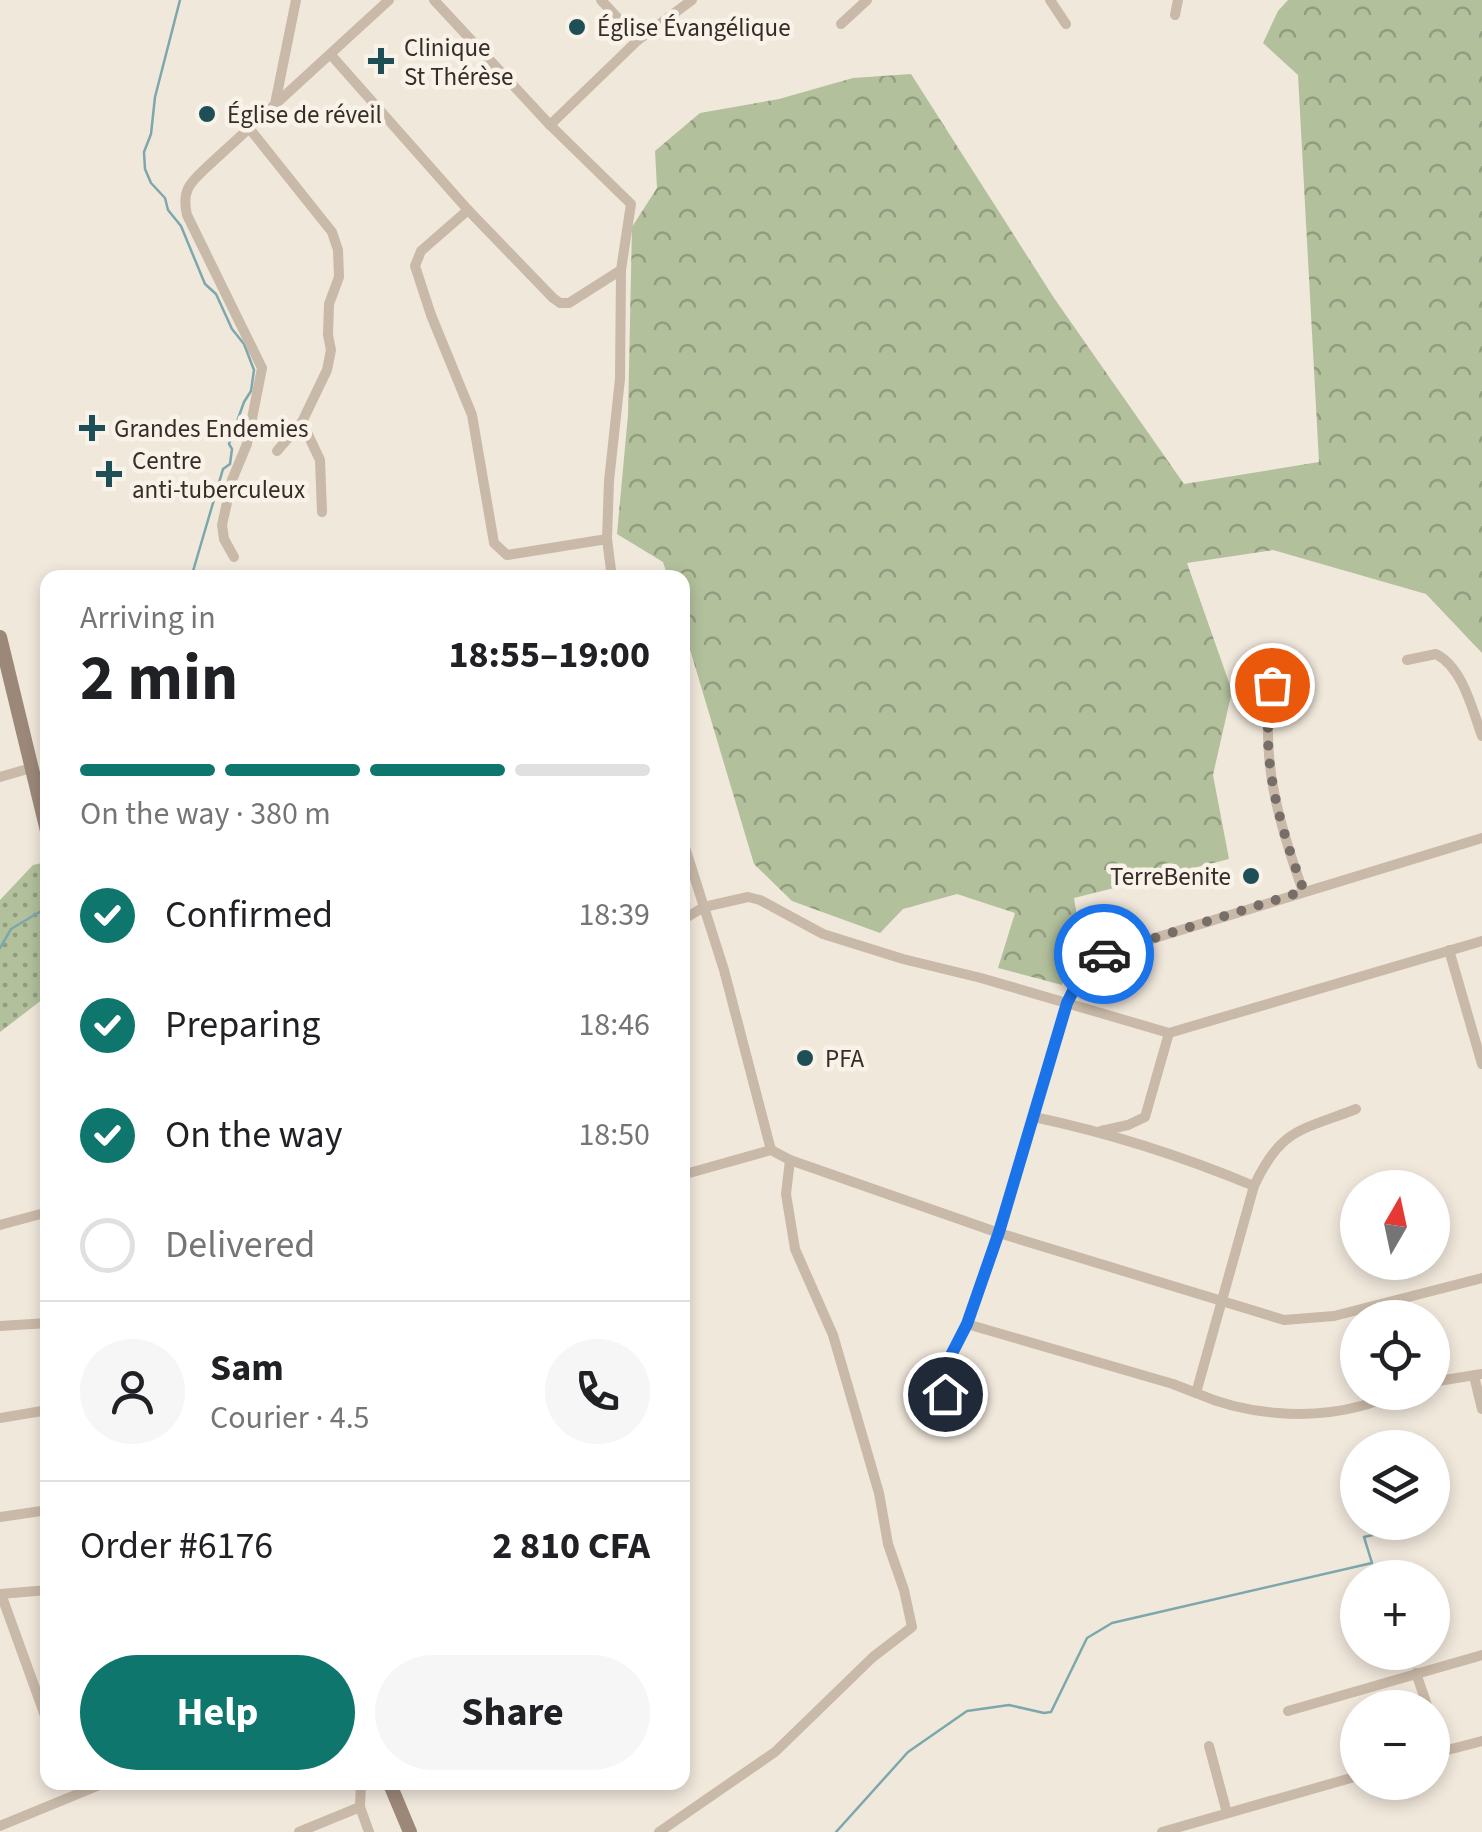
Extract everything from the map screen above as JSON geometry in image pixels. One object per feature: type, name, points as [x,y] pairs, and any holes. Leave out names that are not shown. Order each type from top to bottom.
[{"type":"main road","points":[[0,637],[40,802]]},
{"type":"main road","points":[[393,1790],[410,1832]]},
{"type":"street","points":[[275,105],[296,0]]},
{"type":"street","points":[[234,556],[224,539],[222,525],[232,480],[247,444],[262,368],[187,215],[184,195],[186,188],[249,128],[389,0]]},
{"type":"street","points":[[434,0],[550,125],[631,204],[622,270],[620,380],[607,539],[611,570]]},
{"type":"street","points":[[601,0],[638,40]]},
{"type":"street","points":[[550,125],[638,40],[692,0]]},
{"type":"street","points":[[842,24],[867,0]]},
{"type":"street","points":[[1050,0],[1066,24]]},
{"type":"street","points":[[1175,15],[1178,0]]},
{"type":"street","points":[[331,55],[468,210],[560,303],[569,303],[622,270]]},
{"type":"street","points":[[249,128],[332,232],[338,250],[339,276],[328,314],[331,350],[327,370],[302,422],[277,451]]},
{"type":"street","points":[[468,210],[421,251],[415,266],[430,316],[472,415],[494,543],[507,555],[607,539]]},
{"type":"street","points":[[302,422],[320,460],[322,512]]},
{"type":"street","points":[[1407,660],[1436,654],[1446,659],[1466,693],[1482,736]]},
{"type":"street","points":[[1272,685],[1267,712],[1269,766],[1284,838],[1304,891]]},
{"type":"street","points":[[0,777],[32,768]]},
{"type":"street","points":[[945,1394],[946,1365],[967,1324],[999,1232],[1067,1003],[1085,967],[1099,955],[1482,838]]},
{"type":"street","points":[[690,863],[771,1150]]},
{"type":"street","points":[[690,916],[732,898],[760,900],[822,934],[1170,1033],[1482,941]]},
{"type":"street","points":[[1449,950],[1482,1064]]},
{"type":"street","points":[[1100,1132],[1143,1119],[1170,1033]]},
{"type":"street","points":[[1196,1394],[1254,1186],[1268,1156],[1286,1138],[1356,1109]]},
{"type":"street","points":[[1034,1117],[1100,1132],[1254,1186]]},
{"type":"street","points":[[690,1173],[771,1150],[999,1232],[1284,1320],[1309,1320],[1466,1285],[1482,1278]]},
{"type":"street","points":[[658,1832],[776,1752],[873,1656],[912,1627],[888,1544],[879,1493],[832,1334],[794,1249],[786,1194],[790,1160]]},
{"type":"street","points":[[0,1225],[40,1214]]},
{"type":"street","points":[[0,1326],[40,1323]]},
{"type":"street","points":[[967,1324],[1173,1384],[1219,1404],[1274,1412],[1318,1414],[1340,1410]]},
{"type":"street","points":[[1450,1379],[1478,1375],[1482,1410]]},
{"type":"street","points":[[0,1418],[40,1411]]},
{"type":"street","points":[[0,1517],[40,1511]]},
{"type":"street","points":[[40,1591],[0,1594],[40,1702]]},
{"type":"street","points":[[1288,1712],[1482,1655]]},
{"type":"street","points":[[1416,1673],[1422,1690]]},
{"type":"street","points":[[1450,1750],[1482,1742]]},
{"type":"street","points":[[1209,1746],[1227,1813]]},
{"type":"street","points":[[1162,1832],[1340,1781]]},
{"type":"street","points":[[0,1826],[71,1790]]},
{"type":"street","points":[[361,1790],[360,1807],[370,1832]]},
{"type":"street","points":[[299,1832],[360,1807]]},
{"type":"green space","points":[[1288,0],[1482,0],[1482,653],[1426,594],[1273,550],[1187,563],[1232,691],[1213,775],[1229,859],[1074,898],[1080,934],[1062,985],[998,968],[1015,913],[957,894],[903,909],[880,933],[792,901],[754,864],[690,649],[690,570],[666,570],[663,562],[617,534],[628,415],[632,227],[657,188],[655,151],[700,113],[779,99],[853,78],[911,74],[1054,298],[1184,484],[1319,462],[1298,75],[1263,43],[1278,11]]},
{"type":"green space","points":[[40,863],[40,1001],[0,1032],[0,900],[33,865]]},
{"type":"waterway","points":[[180,0],[155,97],[151,134],[144,152],[145,169],[181,226],[205,284],[216,294],[254,370],[251,391],[229,444],[230,464],[223,469],[193,570]]},
{"type":"waterway","points":[[0,948],[11,929],[40,912]]},
{"type":"waterway","points":[[836,1832],[908,1752],[967,1711],[1009,1705],[1051,1712],[1087,1638],[1112,1623],[1372,1563],[1365,1540]]},
{"type":"way so far","points":[[1104,954],[1304,891],[1284,838],[1267,752],[1272,685]]},
{"type":"place","name":"Église Évangélique","points":[[577,27]]},
{"type":"place","name":"Clinique St Thérèse","points":[[381,61]]},
{"type":"place","name":"Église de réveil","points":[[207,114]]},
{"type":"place","name":"Grandes Endemies","points":[[92,428]]},
{"type":"place","name":"Centre anti-tuberculeux","points":[[109,474]]},
{"type":"place","name":"TerreBenite","points":[[1251,876]]},
{"type":"place","name":"PFA","points":[[805,1058]]},
{"type":"route","points":[[945,1394],[946,1365],[967,1324],[999,1232],[1067,1003],[1085,967],[1104,954]]}]
